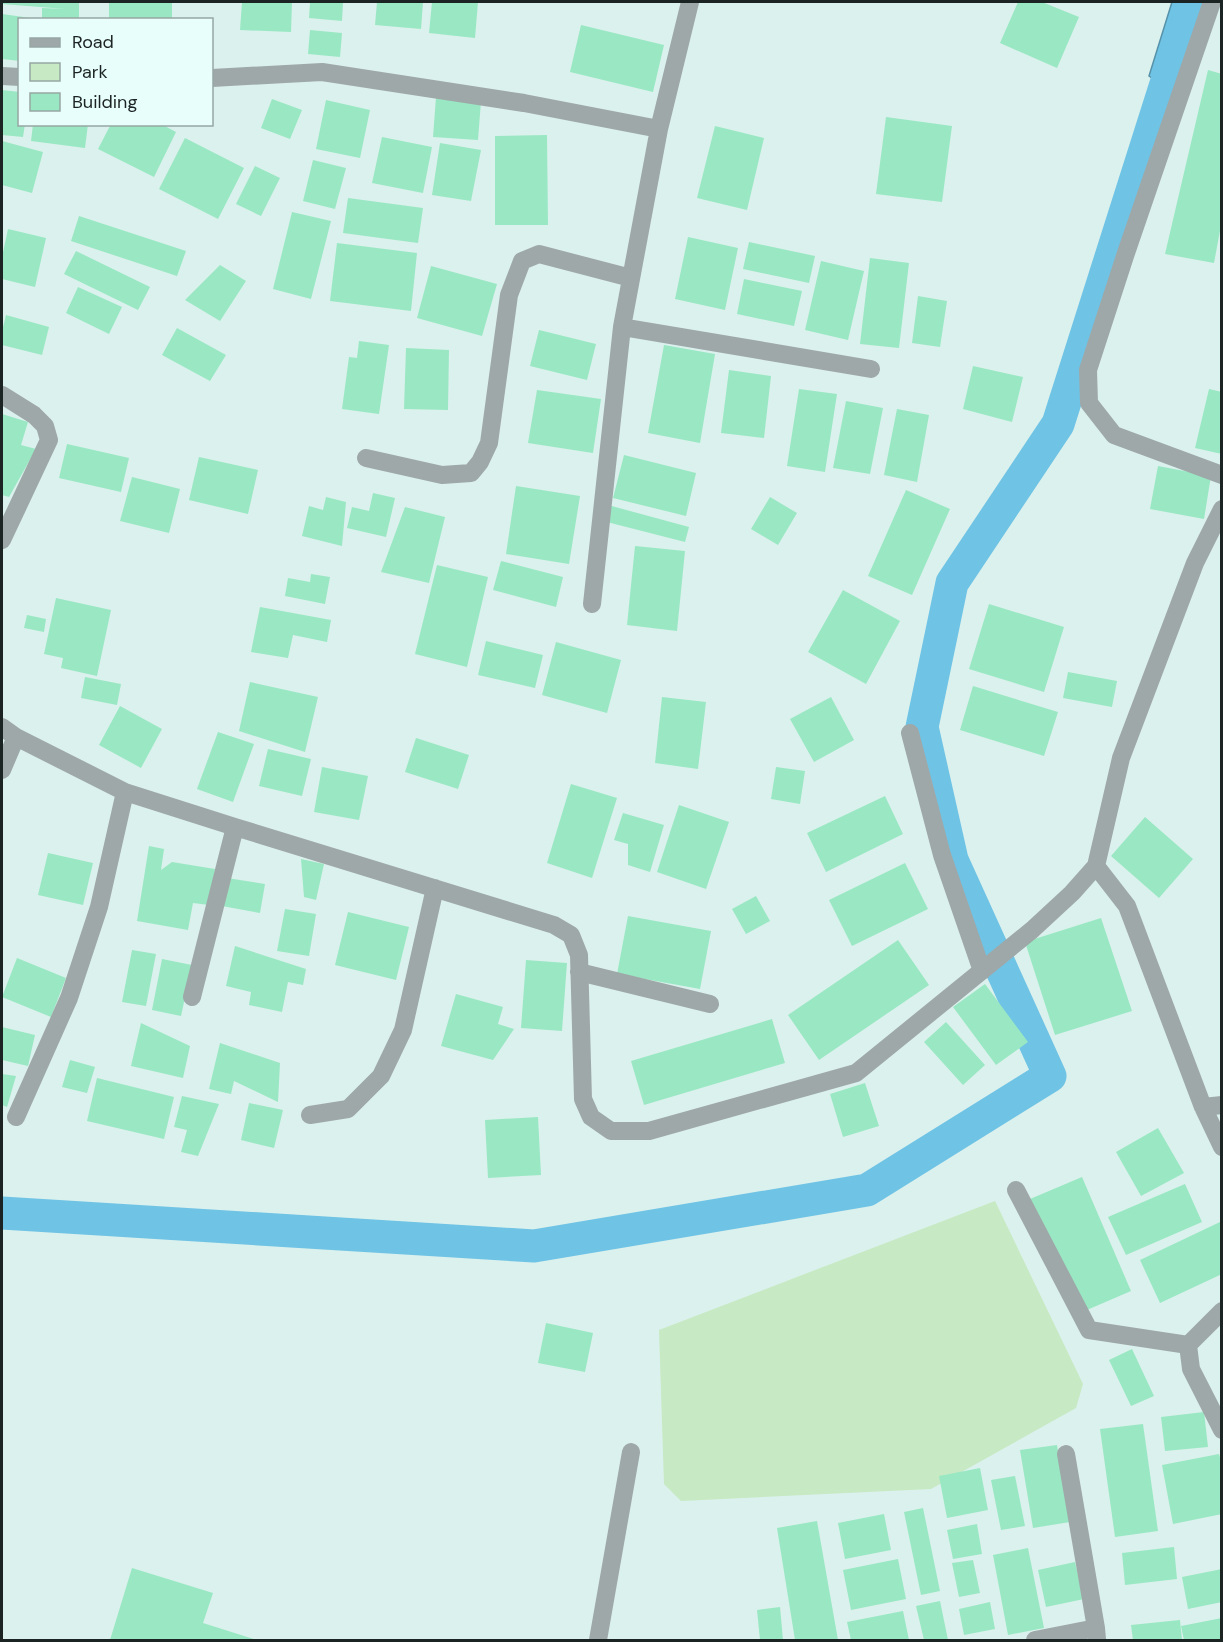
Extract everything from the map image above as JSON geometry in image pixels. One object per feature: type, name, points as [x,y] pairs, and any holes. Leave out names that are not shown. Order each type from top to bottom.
[{"type":"street","points":[[592,604],[622,327],[659,129],[690,2]]},
{"type":"street","points":[[1212,2],[1088,370],[1089,403],[1114,435],[1221,475]]},
{"type":"street","points":[[213,78],[322,72],[524,103],[659,129]]},
{"type":"street","points":[[2,76],[18,77]]},
{"type":"street","points":[[366,459],[442,474],[471,473],[480,462],[489,443],[509,295],[522,261],[539,254],[631,278]]},
{"type":"street","points":[[622,327],[871,369]]},
{"type":"street","points":[[2,395],[34,415],[45,426],[49,440],[2,540]]},
{"type":"street","points":[[2,770],[9,732],[125,792],[554,925],[571,935],[579,955],[583,1099],[591,1117],[611,1131],[649,1131],[856,1073],[1032,930],[1072,893],[1096,866],[1121,758],[1196,563],[1221,509]]},
{"type":"street","points":[[910,733],[942,855],[987,967]]},
{"type":"street","points":[[16,1118],[69,999],[99,907],[125,792]]},
{"type":"street","points":[[192,997],[235,827]]},
{"type":"street","points":[[1096,866],[1127,906],[1212,1106],[1221,1147]]},
{"type":"street","points":[[310,1115],[348,1109],[381,1076],[403,1030],[435,888]]},
{"type":"street","points":[[579,972],[710,1004]]},
{"type":"street","points":[[1016,1190],[1089,1330],[1188,1345]]},
{"type":"street","points":[[1188,1345],[1221,1311]]},
{"type":"street","points":[[1188,1345],[1191,1369],[1221,1431]]},
{"type":"street","points":[[598,1641],[632,1452]]},
{"type":"street","points":[[1035,1641],[1097,1634],[1066,1454]]},
{"type":"green space","points":[[995,1201],[1083,1384],[1076,1408],[931,1489],[681,1501],[664,1484],[659,1330]]},
{"type":"water","points":[[1172,2],[1206,2],[1173,91],[1149,76]]},
{"type":"building","points":[[2,2],[79,2],[79,18],[42,18],[42,8],[66,9],[2,4]]},
{"type":"building","points":[[109,2],[172,2],[172,18],[109,18]]},
{"type":"building","points":[[242,2],[292,2],[291,32],[240,30]]},
{"type":"building","points":[[310,2],[343,3],[342,21],[309,18]]},
{"type":"building","points":[[377,2],[423,2],[421,29],[375,25]]},
{"type":"building","points":[[432,2],[478,2],[475,38],[429,33]]},
{"type":"building","points":[[1018,2],[1042,2],[1079,17],[1057,68],[1000,43]]},
{"type":"building","points":[[2,14],[31,18],[18,18],[18,61],[2,59]]},
{"type":"building","points":[[581,25],[664,45],[653,92],[570,72]]},
{"type":"building","points":[[310,30],[342,33],[340,57],[308,54]]},
{"type":"building","points":[[1208,70],[1222,74],[1222,220],[1214,263],[1165,254]]},
{"type":"building","points":[[2,90],[18,92],[18,126],[25,126],[23,137],[2,135]]},
{"type":"building","points":[[436,97],[481,101],[478,140],[433,137]]},
{"type":"building","points":[[272,99],[302,110],[290,139],[261,128]]},
{"type":"building","points":[[326,100],[370,110],[360,158],[316,149]]},
{"type":"building","points":[[886,117],[952,126],[942,202],[876,194]]},
{"type":"building","points":[[33,126],[88,126],[85,148],[31,141]]},
{"type":"building","points":[[110,126],[165,126],[176,132],[154,177],[98,149]]},
{"type":"building","points":[[715,126],[764,138],[747,210],[697,198]]},
{"type":"building","points":[[547,135],[548,225],[495,225],[495,136]]},
{"type":"building","points":[[382,137],[432,147],[423,193],[372,183]]},
{"type":"building","points":[[185,138],[244,168],[218,219],[159,189]]},
{"type":"building","points":[[2,141],[43,152],[32,193],[2,185]]},
{"type":"building","points":[[440,143],[481,150],[471,201],[432,195]]},
{"type":"building","points":[[313,160],[346,168],[335,209],[303,201]]},
{"type":"building","points":[[255,166],[280,178],[261,216],[236,204]]},
{"type":"building","points":[[348,198],[423,208],[418,243],[343,233]]},
{"type":"building","points":[[292,212],[331,221],[311,299],[273,289]]},
{"type":"building","points":[[79,216],[186,251],[177,276],[71,241]]},
{"type":"building","points":[[8,229],[46,238],[35,287],[2,279],[2,257]]},
{"type":"building","points":[[688,237],[738,248],[725,310],[675,299]]},
{"type":"building","points":[[749,242],[815,256],[809,283],[743,269]]},
{"type":"building","points":[[337,243],[417,253],[411,311],[330,301]]},
{"type":"building","points":[[76,251],[150,287],[138,310],[64,274]]},
{"type":"building","points":[[870,258],[909,263],[899,348],[860,344]]},
{"type":"building","points":[[821,261],[864,271],[848,340],[805,330]]},
{"type":"building","points":[[220,265],[246,281],[220,321],[185,300]]},
{"type":"building","points":[[431,266],[497,284],[482,336],[417,318]]},
{"type":"building","points":[[744,279],[802,291],[794,326],[737,314]]},
{"type":"building","points":[[78,287],[122,307],[109,334],[66,313]]},
{"type":"building","points":[[918,296],[947,301],[940,347],[912,343]]},
{"type":"building","points":[[6,315],[49,327],[42,355],[2,345],[2,331]]},
{"type":"building","points":[[177,328],[226,355],[210,381],[162,355]]},
{"type":"building","points":[[539,330],[596,344],[587,380],[530,366]]},
{"type":"building","points":[[359,341],[389,345],[379,414],[342,409],[349,357],[357,358]]},
{"type":"building","points":[[664,345],[715,354],[700,443],[648,433]]},
{"type":"building","points":[[406,348],[449,350],[448,410],[404,409]]},
{"type":"building","points":[[973,366],[1023,377],[1012,422],[963,409]]},
{"type":"building","points":[[729,370],[771,376],[764,438],[721,433]]},
{"type":"building","points":[[799,389],[837,394],[825,472],[787,466]]},
{"type":"building","points":[[1209,389],[1222,392],[1222,454],[1195,448]]},
{"type":"building","points":[[537,390],[601,399],[593,453],[528,443]]},
{"type":"building","points":[[846,401],[883,408],[870,474],[833,468]]},
{"type":"building","points":[[897,409],[929,415],[917,482],[884,475]]},
{"type":"building","points":[[2,414],[28,422],[21,445],[36,449],[9,497],[2,495]]},
{"type":"building","points":[[67,444],[129,458],[121,492],[59,478]]},
{"type":"building","points":[[624,455],[696,473],[686,516],[613,498]]},
{"type":"building","points":[[199,457],[258,470],[248,514],[189,500]]},
{"type":"building","points":[[1158,466],[1211,476],[1204,519],[1150,509]]},
{"type":"building","points":[[132,477],[180,489],[169,533],[120,521]]},
{"type":"building","points":[[516,486],[580,496],[569,564],[506,554]]},
{"type":"building","points":[[906,490],[950,509],[912,595],[868,576]]},
{"type":"building","points":[[373,493],[395,498],[386,537],[347,528],[352,507],[369,511]]},
{"type":"building","points":[[326,497],[346,502],[342,546],[302,536],[309,506],[323,510]]},
{"type":"building","points":[[770,497],[797,513],[778,545],[751,529]]},
{"type":"building","points":[[608,505],[689,527],[685,542],[603,521]]},
{"type":"building","points":[[405,507],[445,517],[429,583],[381,572]]},
{"type":"building","points":[[635,546],[685,551],[677,631],[627,625]]},
{"type":"building","points":[[501,561],[563,577],[556,607],[493,590]]},
{"type":"building","points":[[437,565],[488,577],[467,667],[415,654]]},
{"type":"building","points":[[311,574],[330,577],[325,604],[285,596],[288,578],[310,582]]},
{"type":"building","points":[[843,590],[900,621],[866,684],[808,652]]},
{"type":"building","points":[[56,598],[111,610],[97,676],[61,668],[63,658],[44,654]]},
{"type":"building","points":[[989,604],[1064,627],[1044,692],[969,669]]},
{"type":"building","points":[[260,607],[331,620],[327,642],[293,635],[288,658],[251,652]]},
{"type":"building","points":[[27,615],[46,619],[44,632],[24,628]]},
{"type":"building","points":[[486,641],[543,655],[535,688],[478,675]]},
{"type":"building","points":[[556,642],[621,660],[607,713],[542,695]]},
{"type":"building","points":[[1068,672],[1117,681],[1112,707],[1063,698]]},
{"type":"building","points":[[85,677],[121,684],[117,705],[81,698]]},
{"type":"building","points":[[250,682],[318,697],[305,752],[239,731]]},
{"type":"building","points":[[973,686],[1058,712],[1044,756],[960,730]]},
{"type":"building","points":[[662,697],[706,702],[698,769],[655,763]]},
{"type":"building","points":[[831,697],[854,740],[814,762],[790,719]]},
{"type":"building","points":[[120,706],[162,729],[141,768],[99,745]]},
{"type":"building","points":[[218,732],[254,744],[233,802],[197,789]]},
{"type":"building","points":[[416,738],[469,755],[458,789],[405,772]]},
{"type":"building","points":[[268,749],[311,759],[302,796],[259,786]]},
{"type":"building","points":[[322,767],[368,776],[359,820],[314,812]]},
{"type":"building","points":[[776,767],[805,771],[800,804],[771,799]]},
{"type":"building","points":[[571,784],[617,798],[592,878],[547,863]]},
{"type":"building","points":[[885,796],[903,834],[826,872],[807,833]]},
{"type":"building","points":[[679,805],[729,822],[706,889],[657,872]]},
{"type":"building","points":[[623,813],[664,825],[650,872],[628,865],[628,844],[614,840]]},
{"type":"building","points":[[1145,817],[1193,859],[1159,898],[1111,856]]},
{"type":"building","points":[[149,846],[164,849],[161,870],[172,862],[215,869],[209,905],[193,903],[188,930],[137,921]]},
{"type":"building","points":[[48,853],[93,863],[83,905],[38,895]]},
{"type":"building","points":[[301,859],[324,864],[316,900],[304,897]]},
{"type":"building","points":[[905,863],[928,909],[852,946],[829,900]]},
{"type":"building","points":[[227,878],[265,884],[260,913],[222,906]]},
{"type":"building","points":[[756,896],[770,921],[746,934],[732,909]]},
{"type":"building","points":[[285,909],[316,914],[309,956],[277,951]]},
{"type":"building","points":[[348,912],[409,927],[396,980],[335,965]]},
{"type":"building","points":[[628,916],[711,931],[700,989],[617,974]]},
{"type":"building","points":[[1101,918],[1132,1011],[1055,1035],[1025,942]]},
{"type":"building","points":[[898,940],[929,985],[819,1060],[788,1015]]},
{"type":"building","points":[[235,946],[306,969],[303,985],[288,982],[282,1012],[249,1005],[251,992],[226,986]]},
{"type":"building","points":[[132,950],[156,954],[146,1006],[122,1002]]},
{"type":"building","points":[[17,958],[66,978],[51,1017],[2,997]]},
{"type":"building","points":[[162,959],[192,965],[181,1016],[152,1010]]},
{"type":"building","points":[[526,960],[567,963],[562,1031],[521,1028]]},
{"type":"building","points":[[985,984],[1028,1042],[996,1065],[953,1007]]},
{"type":"building","points":[[456,994],[503,1007],[498,1024],[514,1029],[493,1060],[441,1046]]},
{"type":"building","points":[[772,1019],[785,1063],[644,1105],[631,1061]]},
{"type":"building","points":[[946,1022],[985,1065],[963,1085],[924,1042]]},
{"type":"building","points":[[141,1023],[190,1046],[183,1078],[131,1066]]},
{"type":"building","points":[[2,1027],[35,1035],[28,1066],[2,1060]]},
{"type":"building","points":[[220,1043],[280,1063],[278,1102],[234,1081],[231,1094],[209,1089]]},
{"type":"building","points":[[70,1060],[95,1067],[87,1093],[62,1087]]},
{"type":"building","points":[[2,1074],[16,1076],[7,1107],[2,1105]]},
{"type":"building","points":[[97,1078],[174,1097],[164,1139],[87,1121]]},
{"type":"building","points":[[865,1083],[879,1126],[843,1137],[830,1094]]},
{"type":"building","points":[[182,1096],[219,1104],[198,1156],[181,1152],[187,1130],[174,1127]]},
{"type":"building","points":[[249,1103],[283,1110],[274,1148],[241,1140]]},
{"type":"building","points":[[538,1117],[541,1175],[488,1178],[485,1120]]},
{"type":"building","points":[[1158,1128],[1184,1173],[1141,1196],[1116,1152]]},
{"type":"building","points":[[1082,1177],[1131,1291],[1080,1313],[1030,1199]]},
{"type":"building","points":[[1185,1184],[1202,1222],[1126,1255],[1108,1217]]},
{"type":"building","points":[[1220,1222],[1222,1274],[1160,1303],[1140,1260]]},
{"type":"building","points":[[546,1323],[593,1333],[585,1372],[538,1363]]},
{"type":"building","points":[[1132,1349],[1154,1396],[1131,1406],[1109,1360]]},
{"type":"building","points":[[1204,1412],[1208,1447],[1165,1451],[1161,1417]]},
{"type":"building","points":[[1143,1424],[1158,1531],[1115,1537],[1100,1429]]},
{"type":"building","points":[[1057,1445],[1070,1522],[1033,1528],[1020,1450]]},
{"type":"building","points":[[1219,1454],[1222,1465],[1222,1514],[1173,1524],[1162,1465]]},
{"type":"building","points":[[980,1468],[988,1510],[947,1518],[939,1476]]},
{"type":"building","points":[[1015,1476],[1025,1526],[1001,1530],[991,1480]]},
{"type":"building","points":[[923,1508],[940,1591],[921,1595],[904,1512]]},
{"type":"building","points":[[884,1514],[891,1550],[845,1559],[838,1523]]},
{"type":"building","points":[[817,1521],[838,1640],[795,1640],[777,1528]]},
{"type":"building","points":[[977,1524],[982,1554],[953,1559],[947,1530]]},
{"type":"building","points":[[1174,1547],[1177,1579],[1125,1585],[1122,1553]]},
{"type":"building","points":[[1028,1548],[1044,1628],[1008,1635],[993,1555]]},
{"type":"building","points":[[898,1559],[906,1599],[851,1610],[843,1570]]},
{"type":"building","points":[[973,1560],[980,1593],[959,1597],[952,1563]]},
{"type":"building","points":[[1075,1562],[1084,1599],[1046,1607],[1038,1570]]},
{"type":"building","points":[[132,1568],[213,1593],[203,1623],[257,1640],[110,1640]]},
{"type":"building","points":[[1222,1569],[1222,1602],[1188,1609],[1182,1577]]},
{"type":"building","points":[[940,1601],[948,1640],[924,1640],[916,1606]]},
{"type":"building","points":[[990,1602],[995,1629],[964,1635],[959,1609]]},
{"type":"building","points":[[780,1607],[783,1640],[760,1640],[757,1610]]},
{"type":"building","points":[[903,1611],[909,1640],[851,1640],[847,1622]]},
{"type":"building","points":[[1222,1618],[1222,1640],[1184,1640],[1181,1626]]},
{"type":"building","points":[[1180,1620],[1182,1640],[1133,1640],[1131,1625]]},
{"type":"waterway","points":[[2,1213],[534,1246],[867,1190],[1050,1076],[952,860],[922,727],[952,583],[1058,424],[1165,87],[1195,2]]}]
